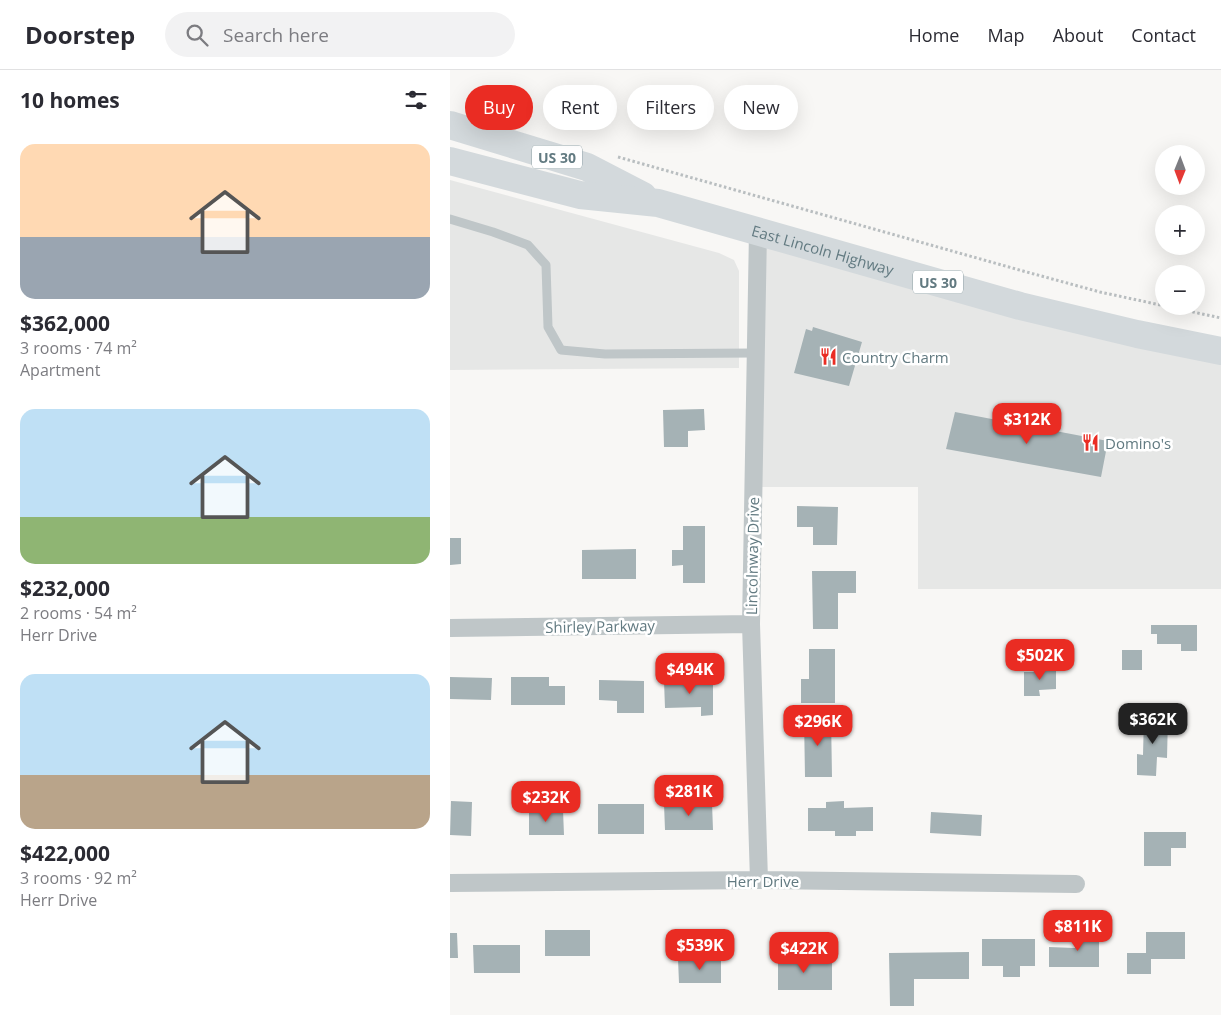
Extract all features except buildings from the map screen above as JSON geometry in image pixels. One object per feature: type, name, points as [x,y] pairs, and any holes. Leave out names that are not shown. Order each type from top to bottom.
[{"type":"main road","name":"East Lincoln Highway","points":[[450,125],[587,167],[658,203]]},
{"type":"main road","name":"East Lincoln Highway","points":[[450,161],[580,195],[658,203],[1020,306],[1137,334],[1221,351]]},
{"type":"street","name":"Lincolnway Drive","points":[[758,231],[754,353],[751,624],[759,880]]},
{"type":"street","name":"Shirley Parkway","points":[[450,628],[751,624]]},
{"type":"street","name":"Herr Drive","points":[[450,883],[759,880],[1076,884]]},
{"type":"lane","points":[[450,219],[528,245],[546,265],[548,327],[561,350],[605,354],[754,353]]},
{"type":"path","points":[[615,156],[1023,271],[1119,296],[1221,318]]},
{"type":"shaded area","points":[[450,180],[719,253],[734,260],[739,271],[739,368],[450,370]]},
{"type":"shaded area","points":[[762,235],[1221,356],[1221,589],[918,589],[918,487],[758,487]]},
{"type":"place","name":"Country Charm","points":[[828,357]]},
{"type":"place","name":"Domino's","points":[[1091,443]]}]
